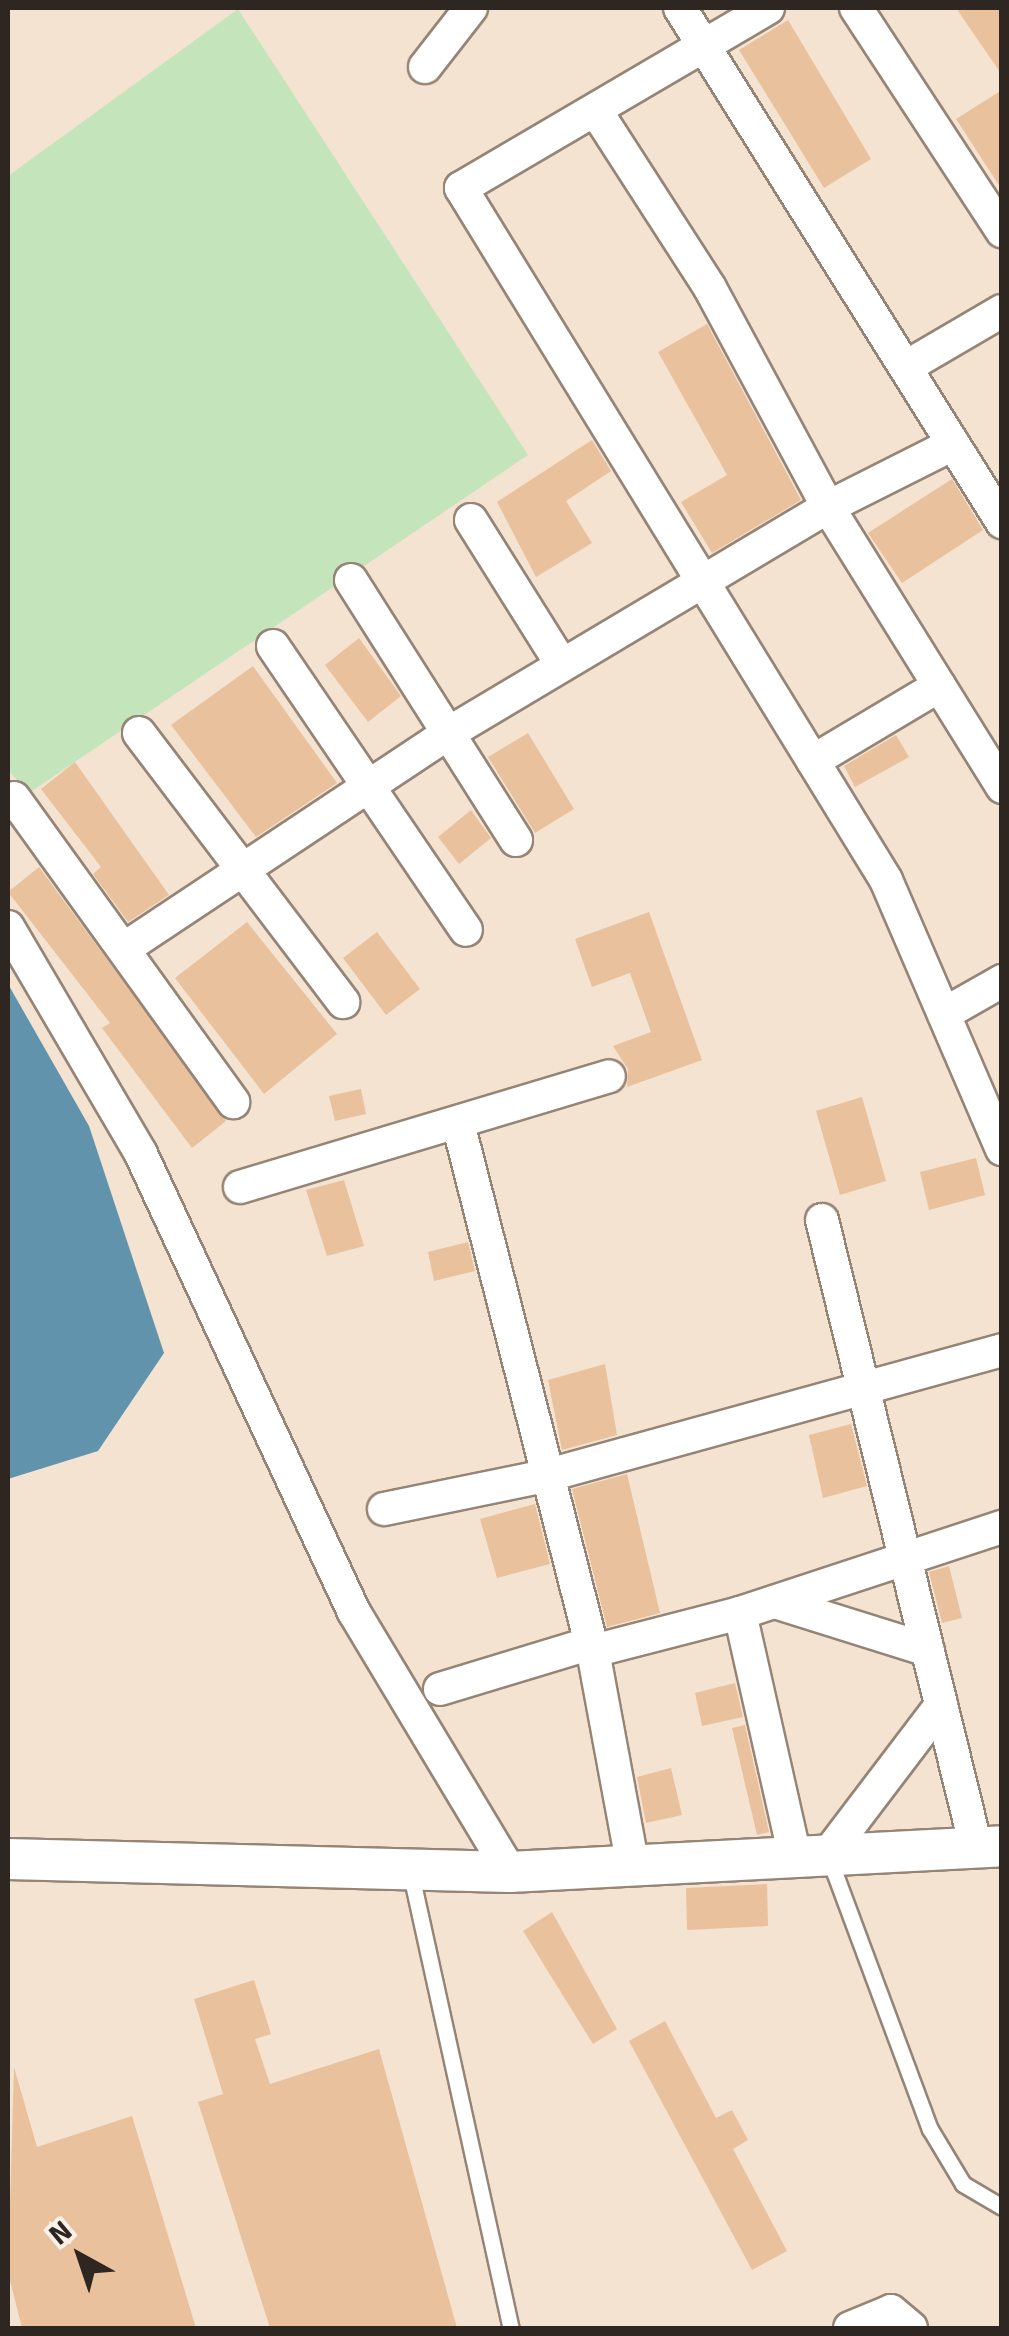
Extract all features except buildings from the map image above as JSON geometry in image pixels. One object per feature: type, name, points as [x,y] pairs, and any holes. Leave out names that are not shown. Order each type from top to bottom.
[{"type":"street","points":[[425,67],[471,8]]},
{"type":"street","points":[[680,8],[709,47],[1001,518]]},
{"type":"street","points":[[768,8],[709,47],[461,188],[886,880],[1002,1149]]},
{"type":"street","points":[[856,8],[1002,231]]},
{"type":"street","points":[[596,111],[710,288],[828,506],[1002,787]]},
{"type":"street","points":[[906,367],[1002,311]]},
{"type":"street","points":[[125,948],[447,734],[828,506],[953,444]]},
{"type":"street","points":[[471,520],[562,665]]},
{"type":"street","points":[[351,580],[516,840]]},
{"type":"street","points":[[273,646],[466,930]]},
{"type":"street","points":[[813,761],[939,686]]},
{"type":"street","points":[[139,734],[344,1002]]},
{"type":"street","points":[[14,798],[233,1102]]},
{"type":"street","points":[[8,927],[140,1154],[354,1612],[510,1872]]},
{"type":"street","points":[[944,1014],[1002,980]]},
{"type":"street","points":[[240,1187],[609,1076]]},
{"type":"street","points":[[458,1122],[545,1476],[592,1647],[633,1867]]},
{"type":"street","points":[[8,1860],[409,1866],[510,1872],[989,1846],[941,1705],[822,1220]]},
{"type":"street","points":[[384,1509],[545,1476],[1002,1350]]},
{"type":"street","points":[[440,1689],[592,1647],[740,1613],[1002,1526]]},
{"type":"street","points":[[774,1602],[928,1650]]},
{"type":"street","points":[[740,1613],[811,1853]]},
{"type":"street","points":[[811,1853],[941,1705]]},
{"type":"street","points":[[850,2328],[891,2311],[911,2328]]},
{"type":"lane","points":[[811,1853],[930,2129],[964,2184],[1002,2207]]},
{"type":"lane","points":[[409,1866],[511,2328]]},
{"type":"green space","points":[[238,9],[528,455],[29,793],[8,770],[8,176]]},
{"type":"water","points":[[8,984],[89,1126],[164,1353],[98,1451],[8,1479]]}]
